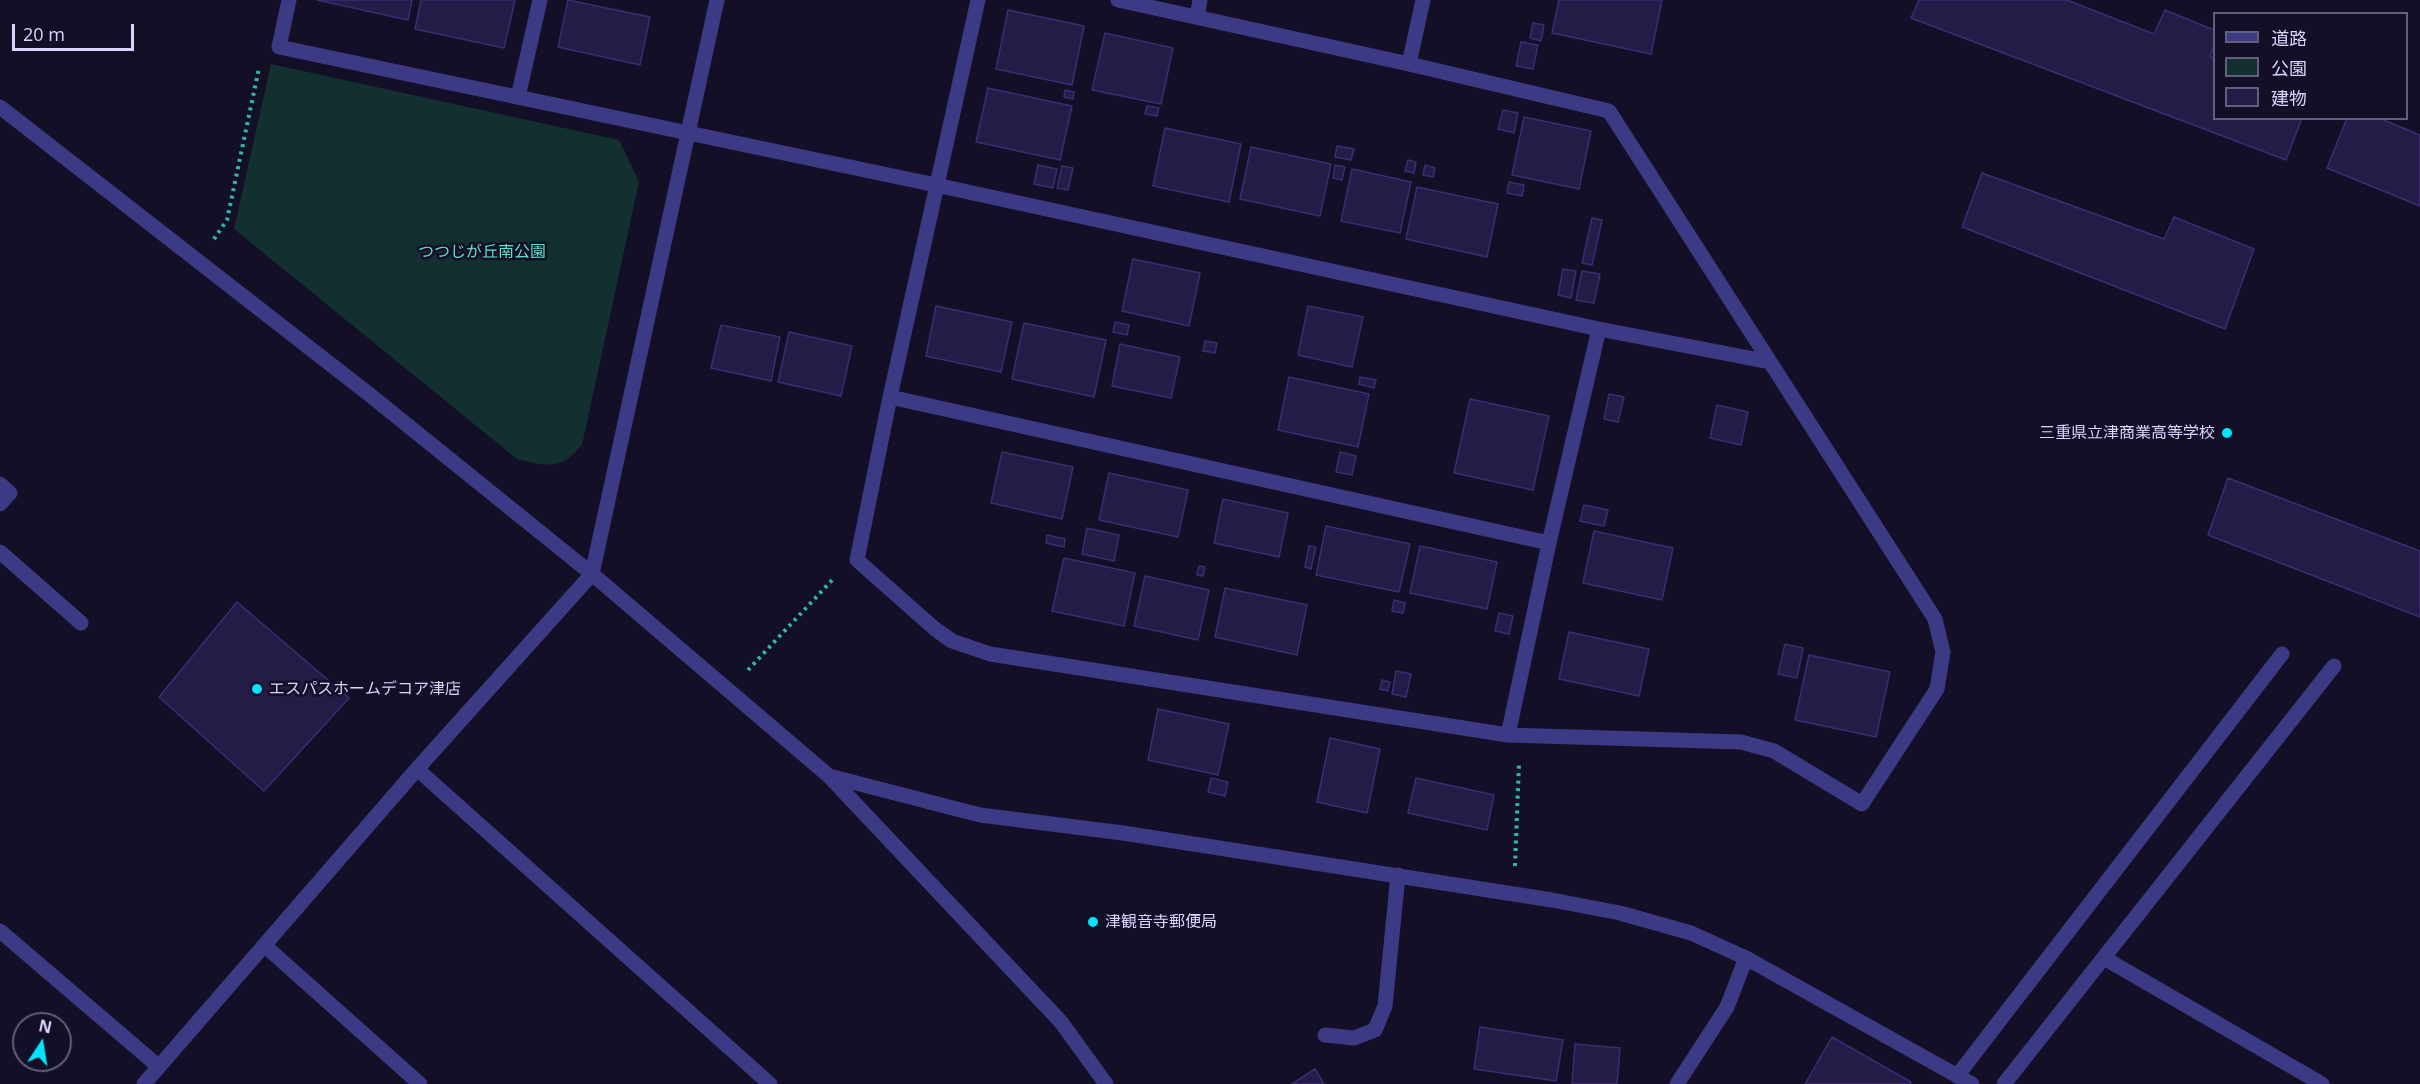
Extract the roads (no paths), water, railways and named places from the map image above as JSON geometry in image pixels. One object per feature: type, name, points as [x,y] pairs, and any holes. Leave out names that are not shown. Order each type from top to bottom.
[{"type":"street","points":[[289,0],[279,47],[936,185],[1599,329],[1770,362]]},
{"type":"street","points":[[519,97],[540,0]]},
{"type":"street","points":[[144,1084],[417,769],[592,574],[717,0]]},
{"type":"street","points":[[978,0],[890,397],[857,560],[935,629],[952,640],[990,654],[1514,735],[1741,742],[1774,751],[1862,804],[1937,689],[1943,652],[1935,619],[1609,111],[1409,63],[1118,0]]},
{"type":"street","points":[[1197,17],[1200,0]]},
{"type":"street","points":[[1409,63],[1423,0]]},
{"type":"street","points":[[0,107],[370,395],[592,574],[829,776],[1060,1022],[1106,1084]]},
{"type":"street","points":[[1514,735],[1549,543],[1599,329]]},
{"type":"street","points":[[890,397],[1549,543]]},
{"type":"street","points":[[0,484],[10,493],[0,504]]},
{"type":"street","points":[[0,552],[81,623]]},
{"type":"street","points":[[1958,1076],[2282,654]]},
{"type":"street","points":[[2004,1084],[2334,666]]},
{"type":"street","points":[[417,769],[770,1084]]},
{"type":"street","points":[[829,776],[980,815],[1123,833],[1398,875],[1620,913],[1691,933],[1746,958],[1972,1084]]},
{"type":"street","points":[[1325,1035],[1354,1038],[1375,1030],[1385,1006],[1398,875]]},
{"type":"street","points":[[0,931],[158,1066]]},
{"type":"street","points":[[264,945],[420,1084]]},
{"type":"street","points":[[1677,1084],[1727,1007],[1746,958]]},
{"type":"street","points":[[2104,958],[2322,1084]]},
{"type":"place","name":"三重県立津商業高等学校","points":[[2227,433]]},
{"type":"place","name":"エスパスホームデコア津店","points":[[257,689]]},
{"type":"place","name":"津観音寺郵便局","points":[[1093,922]]},
{"type":"park label","name":"つつじが丘南公園","points":[[482,252]]}]
